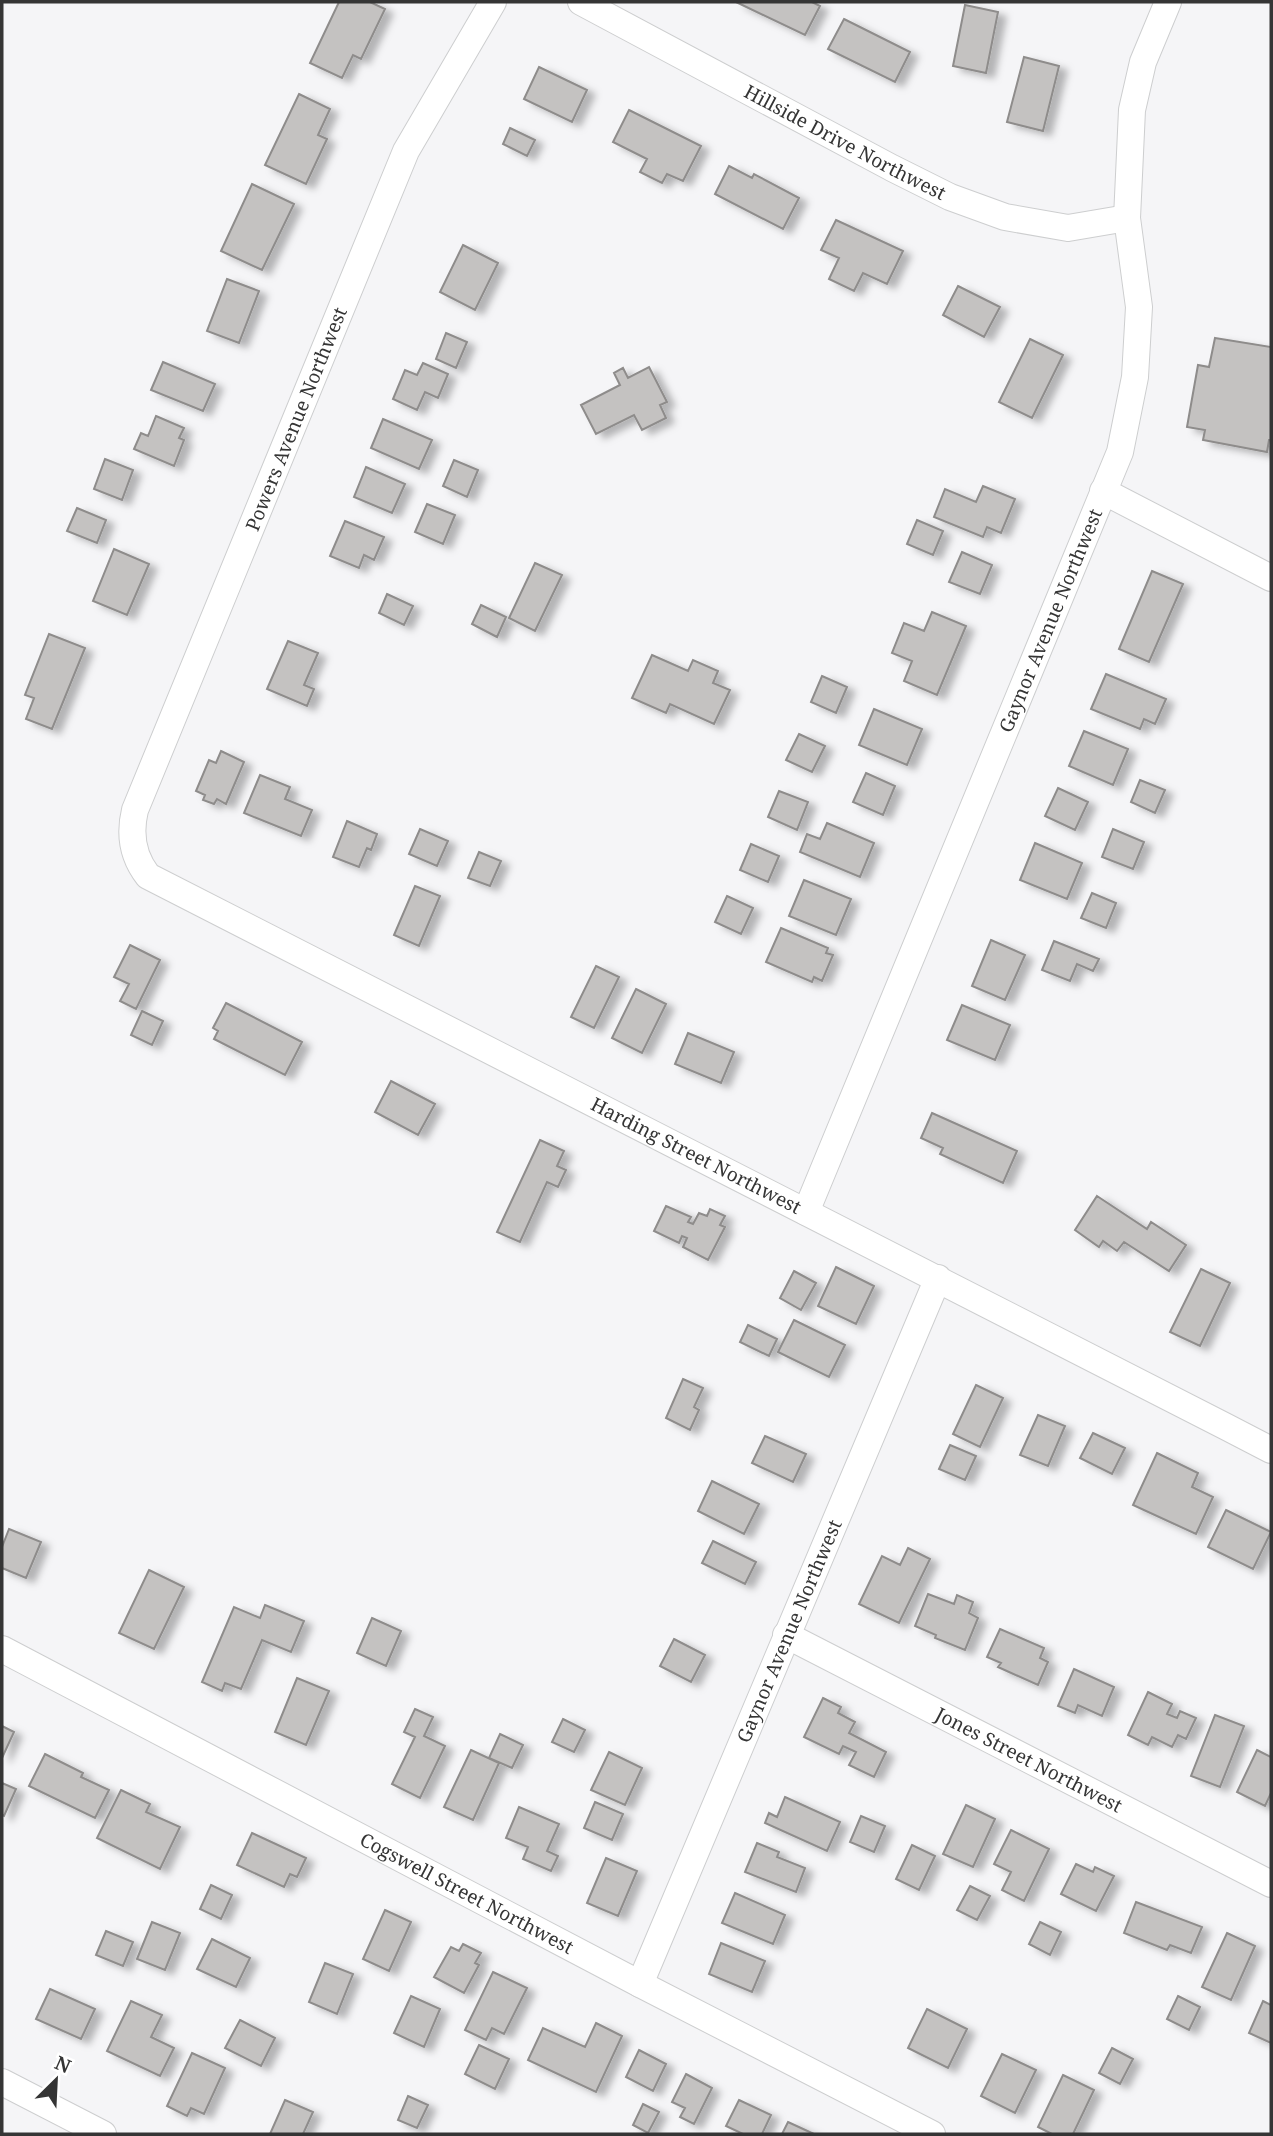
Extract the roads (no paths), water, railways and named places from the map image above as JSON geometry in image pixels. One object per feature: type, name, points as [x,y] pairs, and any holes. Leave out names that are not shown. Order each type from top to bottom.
[{"type":"street","name":"Powers Avenue Northwest","points":[[133,849],[135,810],[406,151],[493,2]]},
{"type":"street","name":"Hillside Drive Northwest","points":[[581,2],[950,197],[1005,217],[1068,228],[1127,218]]},
{"type":"street","name":"Gaynor Avenue Northwest","points":[[806,1212],[1120,453],[1135,377],[1139,299],[1127,218],[1132,110],[1143,62],[1168,2]]},
{"type":"street","points":[[1103,491],[1271,578]]},
{"type":"street","name":"Harding Street Northwest","points":[[133,849],[139,865],[149,876],[1271,1450]]},
{"type":"street","name":"Gaynor Avenue Northwest","points":[[640,1984],[938,1278]]},
{"type":"street","name":"Jones Street Northwest","points":[[786,1635],[1271,1884]]},
{"type":"street","name":"Cogswell Street Northwest","points":[[2,1648],[640,1984],[932,2134]]},
{"type":"street","points":[[2,2082],[103,2134]]}]
